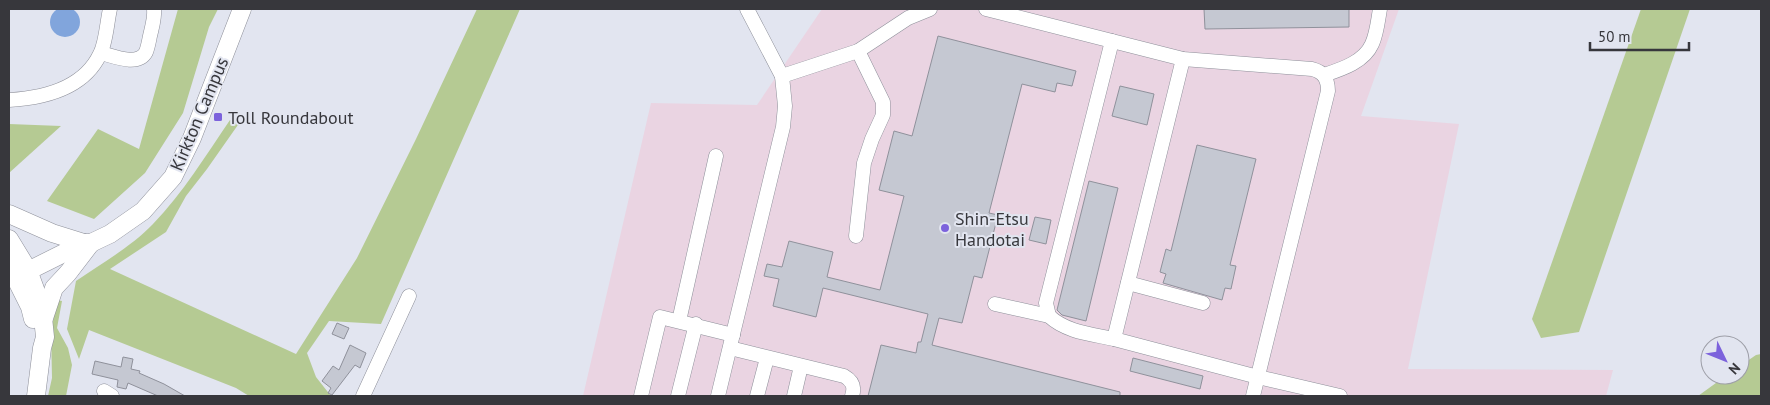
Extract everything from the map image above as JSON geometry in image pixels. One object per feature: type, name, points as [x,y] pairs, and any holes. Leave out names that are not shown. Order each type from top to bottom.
[{"type":"main road","name":"Kirkton Campus","points":[[21,275],[88,245],[123,226],[143,211],[173,177],[192,138],[242,9]]},
{"type":"main road","points":[[9,214],[52,233],[88,245],[54,288],[43,321]]},
{"type":"main road","points":[[9,239],[30,307],[36,337],[42,348]]},
{"type":"main road","points":[[21,275],[42,308],[45,337],[36,396]]},
{"type":"street","points":[[9,100],[26,99],[50,93],[73,84],[90,71],[101,53],[110,9]]},
{"type":"street","points":[[101,53],[128,60],[142,56],[146,51],[154,9]]},
{"type":"street","points":[[718,396],[783,127],[785,106],[782,76],[747,9]]},
{"type":"street","points":[[782,76],[858,51],[908,18],[930,9]]},
{"type":"street","points":[[986,9],[1183,59],[1312,69],[1324,75],[1328,82],[1328,90],[1253,396]]},
{"type":"street","points":[[1324,75],[1348,66],[1363,56],[1372,44],[1380,9]]},
{"type":"street","points":[[1049,316],[1046,303],[1112,41]]},
{"type":"street","points":[[856,236],[864,163],[883,115],[883,102],[858,51]]},
{"type":"street","points":[[1114,338],[1183,59]]},
{"type":"street","points":[[679,320],[716,156]]},
{"type":"street","points":[[1128,283],[1203,303]]},
{"type":"street","points":[[363,396],[409,296]]},
{"type":"street","points":[[995,304],[1049,316],[1067,328],[1114,338],[1258,377],[1340,396]]},
{"type":"street","points":[[641,396],[660,317],[733,334]]},
{"type":"street","points":[[678,396],[696,324]]},
{"type":"street","points":[[730,348],[848,378],[853,385],[852,396]]},
{"type":"street","points":[[757,396],[767,358]]},
{"type":"street","points":[[794,396],[801,366]]},
{"type":"shaded area","points":[[822,9],[1399,9],[1361,116],[1459,124],[1408,369],[1613,370],[1606,396],[583,396],[651,103],[757,105]]},
{"type":"green space","points":[[178,9],[218,9],[209,27],[183,113],[145,173],[94,219],[47,201],[98,129],[139,149]]},
{"type":"green space","points":[[477,9],[520,9],[381,324],[329,321],[307,353],[316,377],[331,396],[249,396],[236,388],[89,330],[79,359],[67,329],[76,281],[126,247],[153,224],[184,187],[230,120],[240,122],[186,196],[166,232],[110,269],[296,354],[357,258]]},
{"type":"green space","points":[[1641,9],[1690,9],[1579,332],[1541,338],[1532,319]]},
{"type":"green space","points":[[9,124],[61,126],[9,173]]},
{"type":"green space","points":[[57,300],[62,301],[57,328],[68,348],[72,365],[66,396],[48,396],[52,378],[51,331]]},
{"type":"green space","points":[[1761,354],[1761,396],[1698,396],[1713,385],[1750,385],[1750,359]]},
{"type":"water","points":[[65,7],[76,11],[80,22],[76,33],[65,37],[54,33],[50,22],[54,11]]},
{"type":"building","points":[[1204,9],[1349,9],[1349,27],[1205,29]]},
{"type":"building","name":"Shin-Etsu Handotai","points":[[938,36],[1076,71],[1072,86],[1057,83],[1055,92],[1022,84],[989,213],[998,215],[982,278],[974,276],[962,323],[939,318],[932,345],[1120,392],[1120,396],[868,396],[881,345],[916,353],[918,342],[921,342],[928,314],[823,288],[816,317],[773,306],[779,279],[764,276],[767,264],[782,267],[789,241],[833,252],[827,277],[880,290],[904,196],[879,190],[894,131],[912,136]]},
{"type":"building","points":[[1120,86],[1154,94],[1147,125],[1112,116]]},
{"type":"building","points":[[1197,145],[1256,159],[1230,265],[1236,266],[1231,289],[1225,288],[1222,300],[1163,283],[1166,274],[1160,272],[1166,249],[1171,251]]},
{"type":"building","points":[[1089,181],[1118,188],[1086,321],[1062,315],[1057,310]]},
{"type":"building","points":[[1035,217],[1051,220],[1046,244],[1029,240]]},
{"type":"building","points":[[337,323],[349,328],[344,339],[332,334]]},
{"type":"building","points":[[350,345],[366,353],[360,368],[355,365],[332,395],[328,393],[331,388],[322,381],[333,366],[339,370]]},
{"type":"building","points":[[123,357],[133,359],[131,369],[140,371],[139,373],[185,396],[158,396],[128,383],[126,389],[117,387],[118,380],[92,374],[95,361],[121,367]]},
{"type":"building","points":[[1133,358],[1203,376],[1200,389],[1130,371]]},
{"type":"place","name":"Toll Roundabout","points":[[218,117]]},
{"type":"place","name":"Shin-Etsu Handotai","points":[[945,228]]}]
